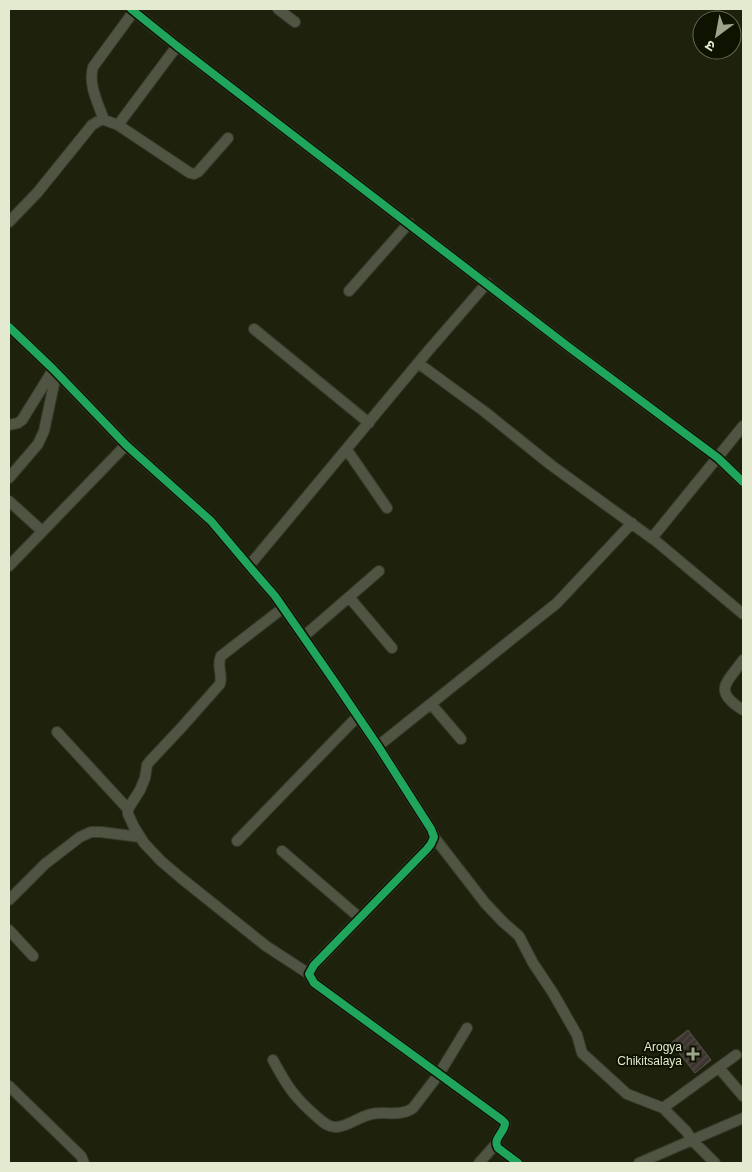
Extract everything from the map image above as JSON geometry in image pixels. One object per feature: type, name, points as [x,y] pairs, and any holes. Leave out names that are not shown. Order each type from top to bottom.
[{"type":"street","points":[[278,9],[295,22]]},
{"type":"street","points":[[104,120],[91,82],[91,74],[93,67],[133,10],[177,46],[570,348],[718,458],[743,482]]},
{"type":"street","points":[[118,125],[177,46]]},
{"type":"street","points":[[9,222],[98,120],[102,119],[118,125],[194,174],[198,172],[228,138]]},
{"type":"street","points":[[349,291],[409,223]]},
{"type":"street","points":[[250,566],[418,363],[487,283]]},
{"type":"street","points":[[9,328],[126,445],[211,521],[275,596],[378,746],[431,829],[434,837],[485,903],[519,936],[533,963],[577,1035],[582,1053],[627,1094],[663,1108],[715,1163]]},
{"type":"street","points":[[254,329],[369,423]]},
{"type":"street","points":[[418,363],[485,412],[551,465],[652,538],[743,614]]},
{"type":"street","points":[[9,425],[22,420],[52,372]]},
{"type":"street","points":[[9,478],[38,444],[44,431],[54,384],[52,372]]},
{"type":"street","points":[[652,538],[743,426]]},
{"type":"street","points":[[9,566],[126,445]]},
{"type":"street","points":[[347,450],[387,508]]},
{"type":"street","points":[[9,500],[42,531]]},
{"type":"street","points":[[378,746],[557,603],[632,523]]},
{"type":"street","points":[[303,637],[379,571]]},
{"type":"street","points":[[350,597],[392,648]]},
{"type":"street","points":[[283,608],[222,656],[218,667],[222,679],[220,684],[147,765],[145,778],[128,809],[128,814],[140,838],[181,878],[266,946],[309,974],[314,983],[505,1123],[505,1127],[496,1140],[496,1144],[479,1163]]},
{"type":"street","points":[[743,660],[725,684],[725,692],[728,698],[743,710]]},
{"type":"street","points":[[431,704],[461,739]]},
{"type":"street","points":[[237,841],[358,716]]},
{"type":"street","points":[[57,732],[128,809]]},
{"type":"street","points":[[9,900],[45,864],[80,837],[90,832],[140,838]]},
{"type":"street","points":[[309,974],[314,965],[427,850],[434,837]]},
{"type":"street","points":[[282,851],[360,918]]},
{"type":"street","points":[[9,930],[33,956]]},
{"type":"street","points":[[273,1060],[284,1081],[302,1104],[326,1124],[334,1127],[342,1126],[374,1113],[408,1112],[439,1074],[468,1028]]},
{"type":"street","points":[[663,1108],[736,1055]]},
{"type":"street","points":[[719,1068],[743,1096]]},
{"type":"street","points":[[9,1086],[81,1156],[84,1163]]},
{"type":"street","points":[[639,1163],[743,1118]]},
{"type":"street","points":[[496,1144],[498,1148],[518,1163]]},
{"type":"building","points":[[688,1030],[711,1060],[695,1073],[671,1043]]},
{"type":"cycle path","points":[[131,9],[570,348],[718,458],[743,482]]},
{"type":"cycle path","points":[[9,327],[53,369],[126,445],[211,521],[275,596],[378,746],[431,829],[434,837],[427,849],[314,965],[309,974],[314,983],[502,1120],[505,1123],[497,1141],[498,1148],[518,1163]]},
{"type":"place","name":"Arogya Chikitsalaya","points":[[693,1054]]}]
